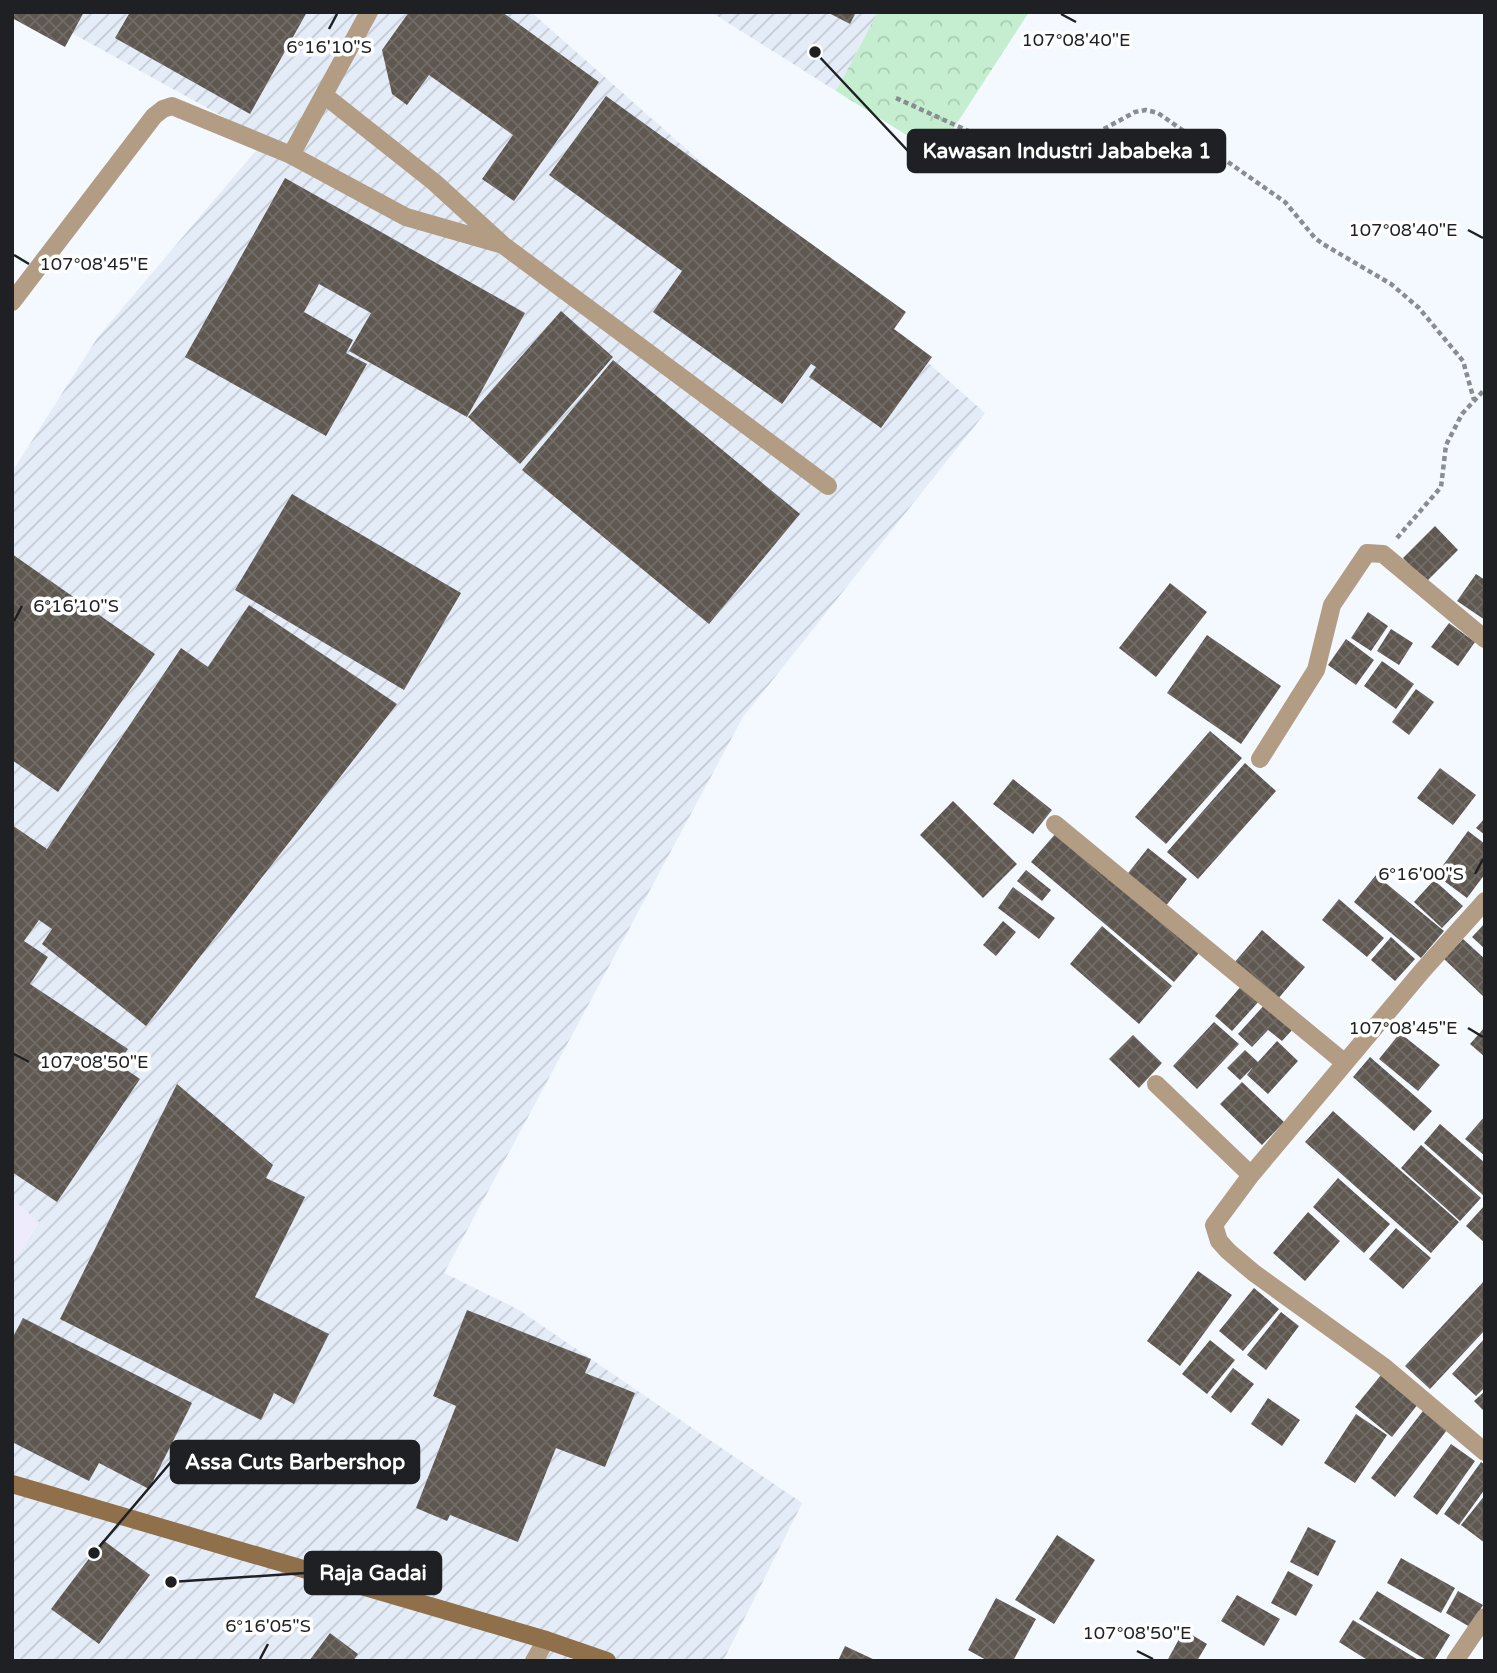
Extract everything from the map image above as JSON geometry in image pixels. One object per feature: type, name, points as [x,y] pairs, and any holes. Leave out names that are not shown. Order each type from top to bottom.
[{"type":"main road","points":[[12,1483],[546,1640],[607,1661]]},
{"type":"street","points":[[291,155],[369,12]]},
{"type":"street","points":[[324,95],[434,181],[503,246],[828,486]]},
{"type":"street","points":[[12,302],[154,116],[172,106],[291,155],[406,217],[503,246]]},
{"type":"street","points":[[1260,758],[1316,670],[1332,605],[1367,553],[1383,554],[1485,639]]},
{"type":"street","points":[[1055,824],[1345,1063]]},
{"type":"street","points":[[1485,901],[1423,970],[1251,1175],[1214,1225],[1219,1241],[1254,1273],[1383,1366],[1485,1452]]},
{"type":"street","points":[[1156,1084],[1251,1175]]},
{"type":"street","points":[[1455,1661],[1485,1617]]},
{"type":"street","points":[[534,1661],[546,1640]]},
{"type":"path","points":[[896,98],[1036,162],[1062,152],[1135,113],[1146,110],[1158,113],[1284,202],[1323,244],[1391,284],[1407,297],[1463,361],[1474,400]]},
{"type":"path","points":[[1383,554],[1441,487],[1446,445],[1462,414],[1485,389]]},
{"type":"shaded area","points":[[34,12],[531,12],[985,413],[743,717],[444,1273],[519,1310],[802,1503],[723,1661],[12,1661],[12,1263],[39,1222],[12,1199],[12,472],[98,337],[265,140]]},
{"type":"shaded area","points":[[711,12],[878,12],[836,91]]},
{"type":"shaded area","points":[[12,1199],[39,1221],[12,1263]]},
{"type":"green space","points":[[878,12],[1029,12],[937,154],[836,91]]},
{"type":"building","points":[[12,12],[84,12],[65,47],[12,18]]},
{"type":"building","points":[[130,12],[307,12],[250,114],[115,38]]},
{"type":"building","points":[[409,12],[502,12],[599,82],[514,201],[482,179],[513,135],[429,75],[407,105],[392,94],[382,50]]},
{"type":"building","points":[[827,12],[856,12],[850,24]]},
{"type":"building","points":[[606,96],[906,312],[894,329],[932,357],[881,428],[809,377],[816,367],[811,364],[782,404],[653,312],[682,271],[549,175]]},
{"type":"building","points":[[285,178],[525,313],[467,417],[349,351],[371,313],[319,284],[304,312],[353,340],[346,353],[367,364],[326,436],[185,357]]},
{"type":"building","points":[[561,311],[613,357],[520,464],[468,417]]},
{"type":"building","points":[[613,360],[800,514],[709,624],[522,470]]},
{"type":"building","points":[[292,494],[461,593],[404,690],[235,590]]},
{"type":"building","points":[[1435,526],[1458,550],[1426,582],[1403,558]]},
{"type":"building","points":[[12,554],[155,654],[58,792],[12,760]]},
{"type":"building","points":[[1476,574],[1485,580],[1485,620],[1457,601]]},
{"type":"building","points":[[1170,583],[1207,612],[1156,677],[1119,648]]},
{"type":"building","points":[[249,605],[397,704],[146,1026],[42,944],[52,929],[39,920],[24,941],[48,957],[30,984],[128,1049],[118,1064],[140,1079],[57,1202],[12,1172],[12,825],[47,849],[181,648],[208,667]]},
{"type":"building","points":[[1368,612],[1388,626],[1371,651],[1351,638]]},
{"type":"building","points":[[1449,623],[1475,642],[1458,666],[1431,647]]},
{"type":"building","points":[[1391,629],[1413,643],[1399,665],[1377,651]]},
{"type":"building","points":[[1207,635],[1281,686],[1241,744],[1167,693]]},
{"type":"building","points":[[1346,639],[1374,660],[1356,685],[1328,665]]},
{"type":"building","points":[[1382,661],[1414,684],[1396,709],[1364,686]]},
{"type":"building","points":[[1416,689],[1434,702],[1409,735],[1392,722]]},
{"type":"building","points":[[1210,731],[1242,758],[1166,844],[1135,817]]},
{"type":"building","points":[[1245,763],[1276,791],[1198,879],[1167,852]]},
{"type":"building","points":[[1440,768],[1476,795],[1453,825],[1417,798]]},
{"type":"building","points":[[1013,779],[1052,810],[1033,834],[993,804]]},
{"type":"building","points":[[953,801],[1017,864],[983,898],[920,835]]},
{"type":"building","points":[[1485,818],[1485,835],[1476,828]]},
{"type":"building","points":[[1468,831],[1485,844],[1485,874],[1467,898],[1436,875]]},
{"type":"building","points":[[1056,833],[1199,953],[1174,982],[1031,862]]},
{"type":"building","points":[[1148,848],[1187,879],[1165,907],[1125,877]]},
{"type":"building","points":[[1026,870],[1051,890],[1042,901],[1017,881]]},
{"type":"building","points":[[1376,875],[1444,931],[1421,958],[1354,902]]},
{"type":"building","points":[[1434,880],[1463,906],[1442,928],[1414,902]]},
{"type":"building","points":[[1013,887],[1055,918],[1039,939],[998,908]]},
{"type":"building","points":[[1339,899],[1384,938],[1367,957],[1322,920]]},
{"type":"building","points":[[1003,921],[1016,932],[996,956],[983,945]]},
{"type":"building","points":[[1485,923],[1485,949],[1472,937]]},
{"type":"building","points":[[1102,926],[1172,986],[1139,1024],[1070,964]]},
{"type":"building","points":[[1262,930],[1305,967],[1277,1000],[1234,963]]},
{"type":"building","points":[[1391,937],[1415,959],[1395,981],[1371,960]]},
{"type":"building","points":[[1463,939],[1485,959],[1485,998],[1444,959]]},
{"type":"building","points":[[1244,983],[1261,999],[1232,1031],[1215,1016]]},
{"type":"building","points":[[1267,1002],[1295,1027],[1282,1041],[1268,1030],[1252,1047],[1238,1034]]},
{"type":"building","points":[[1214,1022],[1239,1044],[1197,1089],[1173,1066]]},
{"type":"building","points":[[1485,1027],[1485,1057],[1470,1044]]},
{"type":"building","points":[[1400,1033],[1440,1065],[1418,1091],[1379,1059]]},
{"type":"building","points":[[1133,1035],[1162,1063],[1139,1088],[1109,1059]]},
{"type":"building","points":[[1277,1041],[1298,1061],[1268,1094],[1247,1075],[1253,1067],[1240,1080],[1227,1068],[1245,1050],[1258,1062]]},
{"type":"building","points":[[1370,1057],[1432,1111],[1414,1131],[1353,1077]]},
{"type":"building","points":[[1242,1082],[1284,1122],[1262,1145],[1220,1104]]},
{"type":"building","points":[[177,1084],[273,1165],[266,1178],[305,1197],[255,1297],[329,1334],[294,1404],[274,1393],[261,1420],[60,1319]]},
{"type":"building","points":[[1333,1111],[1459,1222],[1431,1253],[1305,1142]]},
{"type":"building","points":[[1485,1116],[1485,1156],[1465,1139]]},
{"type":"building","points":[[1440,1124],[1485,1163],[1483,1195],[1424,1143]]},
{"type":"building","points":[[1421,1145],[1481,1198],[1460,1221],[1401,1168]]},
{"type":"building","points":[[1338,1178],[1390,1224],[1364,1253],[1313,1207]]},
{"type":"building","points":[[1485,1205],[1485,1243],[1466,1226]]},
{"type":"building","points":[[1308,1212],[1340,1241],[1305,1281],[1273,1253]]},
{"type":"building","points":[[1396,1228],[1431,1258],[1403,1289],[1369,1259]]},
{"type":"building","points":[[1198,1271],[1232,1295],[1180,1366],[1147,1341]]},
{"type":"building","points":[[1485,1280],[1485,1330],[1430,1389],[1405,1366]]},
{"type":"building","points":[[1254,1288],[1279,1309],[1243,1351],[1219,1331]]},
{"type":"building","points":[[467,1310],[591,1359],[585,1373],[635,1393],[605,1467],[556,1448],[518,1542],[450,1515],[447,1521],[416,1508],[456,1406],[433,1396]]},
{"type":"building","points":[[1281,1312],[1299,1326],[1266,1370],[1247,1355]]},
{"type":"building","points":[[23,1318],[192,1403],[149,1489],[99,1463],[89,1481],[12,1442],[12,1339]]},
{"type":"building","points":[[1485,1338],[1485,1387],[1476,1396],[1452,1374]]},
{"type":"building","points":[[1210,1340],[1235,1360],[1207,1394],[1182,1374]]},
{"type":"building","points":[[1233,1368],[1254,1384],[1231,1413],[1211,1397]]},
{"type":"building","points":[[1381,1375],[1418,1404],[1392,1437],[1355,1407]]},
{"type":"building","points":[[1485,1391],[1485,1412],[1474,1401]]},
{"type":"building","points":[[1268,1398],[1300,1420],[1282,1446],[1251,1424]]},
{"type":"building","points":[[1423,1411],[1447,1430],[1395,1497],[1371,1478]]},
{"type":"building","points":[[1356,1414],[1387,1435],[1355,1483],[1324,1463]]},
{"type":"building","points":[[1451,1444],[1475,1461],[1437,1515],[1413,1497]]},
{"type":"building","points":[[1481,1462],[1485,1465],[1485,1489],[1459,1525],[1444,1514]]},
{"type":"building","points":[[1485,1495],[1485,1543],[1461,1525]]},
{"type":"building","points":[[1308,1527],[1336,1541],[1318,1576],[1290,1562]]},
{"type":"building","points":[[1057,1535],[1095,1560],[1054,1624],[1015,1600]]},
{"type":"building","points":[[103,1540],[150,1575],[99,1644],[51,1609]]},
{"type":"building","points":[[1401,1558],[1455,1588],[1441,1613],[1387,1583]]},
{"type":"building","points":[[1288,1571],[1313,1585],[1296,1616],[1271,1603]]},
{"type":"building","points":[[1377,1591],[1450,1635],[1434,1661],[1428,1661],[1359,1619]]},
{"type":"building","points":[[1458,1591],[1483,1605],[1470,1627],[1446,1613]]},
{"type":"building","points":[[1237,1595],[1280,1619],[1264,1646],[1221,1621]]},
{"type":"building","points":[[996,1598],[1036,1619],[1013,1661],[988,1661],[968,1650]]},
{"type":"building","points":[[1353,1620],[1420,1661],[1369,1661],[1339,1642]]},
{"type":"building","points":[[1184,1630],[1207,1644],[1197,1661],[1167,1661]]},
{"type":"building","points":[[330,1633],[358,1654],[353,1661],[309,1661]]},
{"type":"building","points":[[845,1646],[877,1661],[838,1661]]},
{"type":"place","name":"Kawasan Industri Jababeka 1","points":[[815,52]]},
{"type":"place","name":"Assa Cuts Barbershop","points":[[94,1553]]},
{"type":"place","name":"Raja Gadai","points":[[171,1582]]}]
